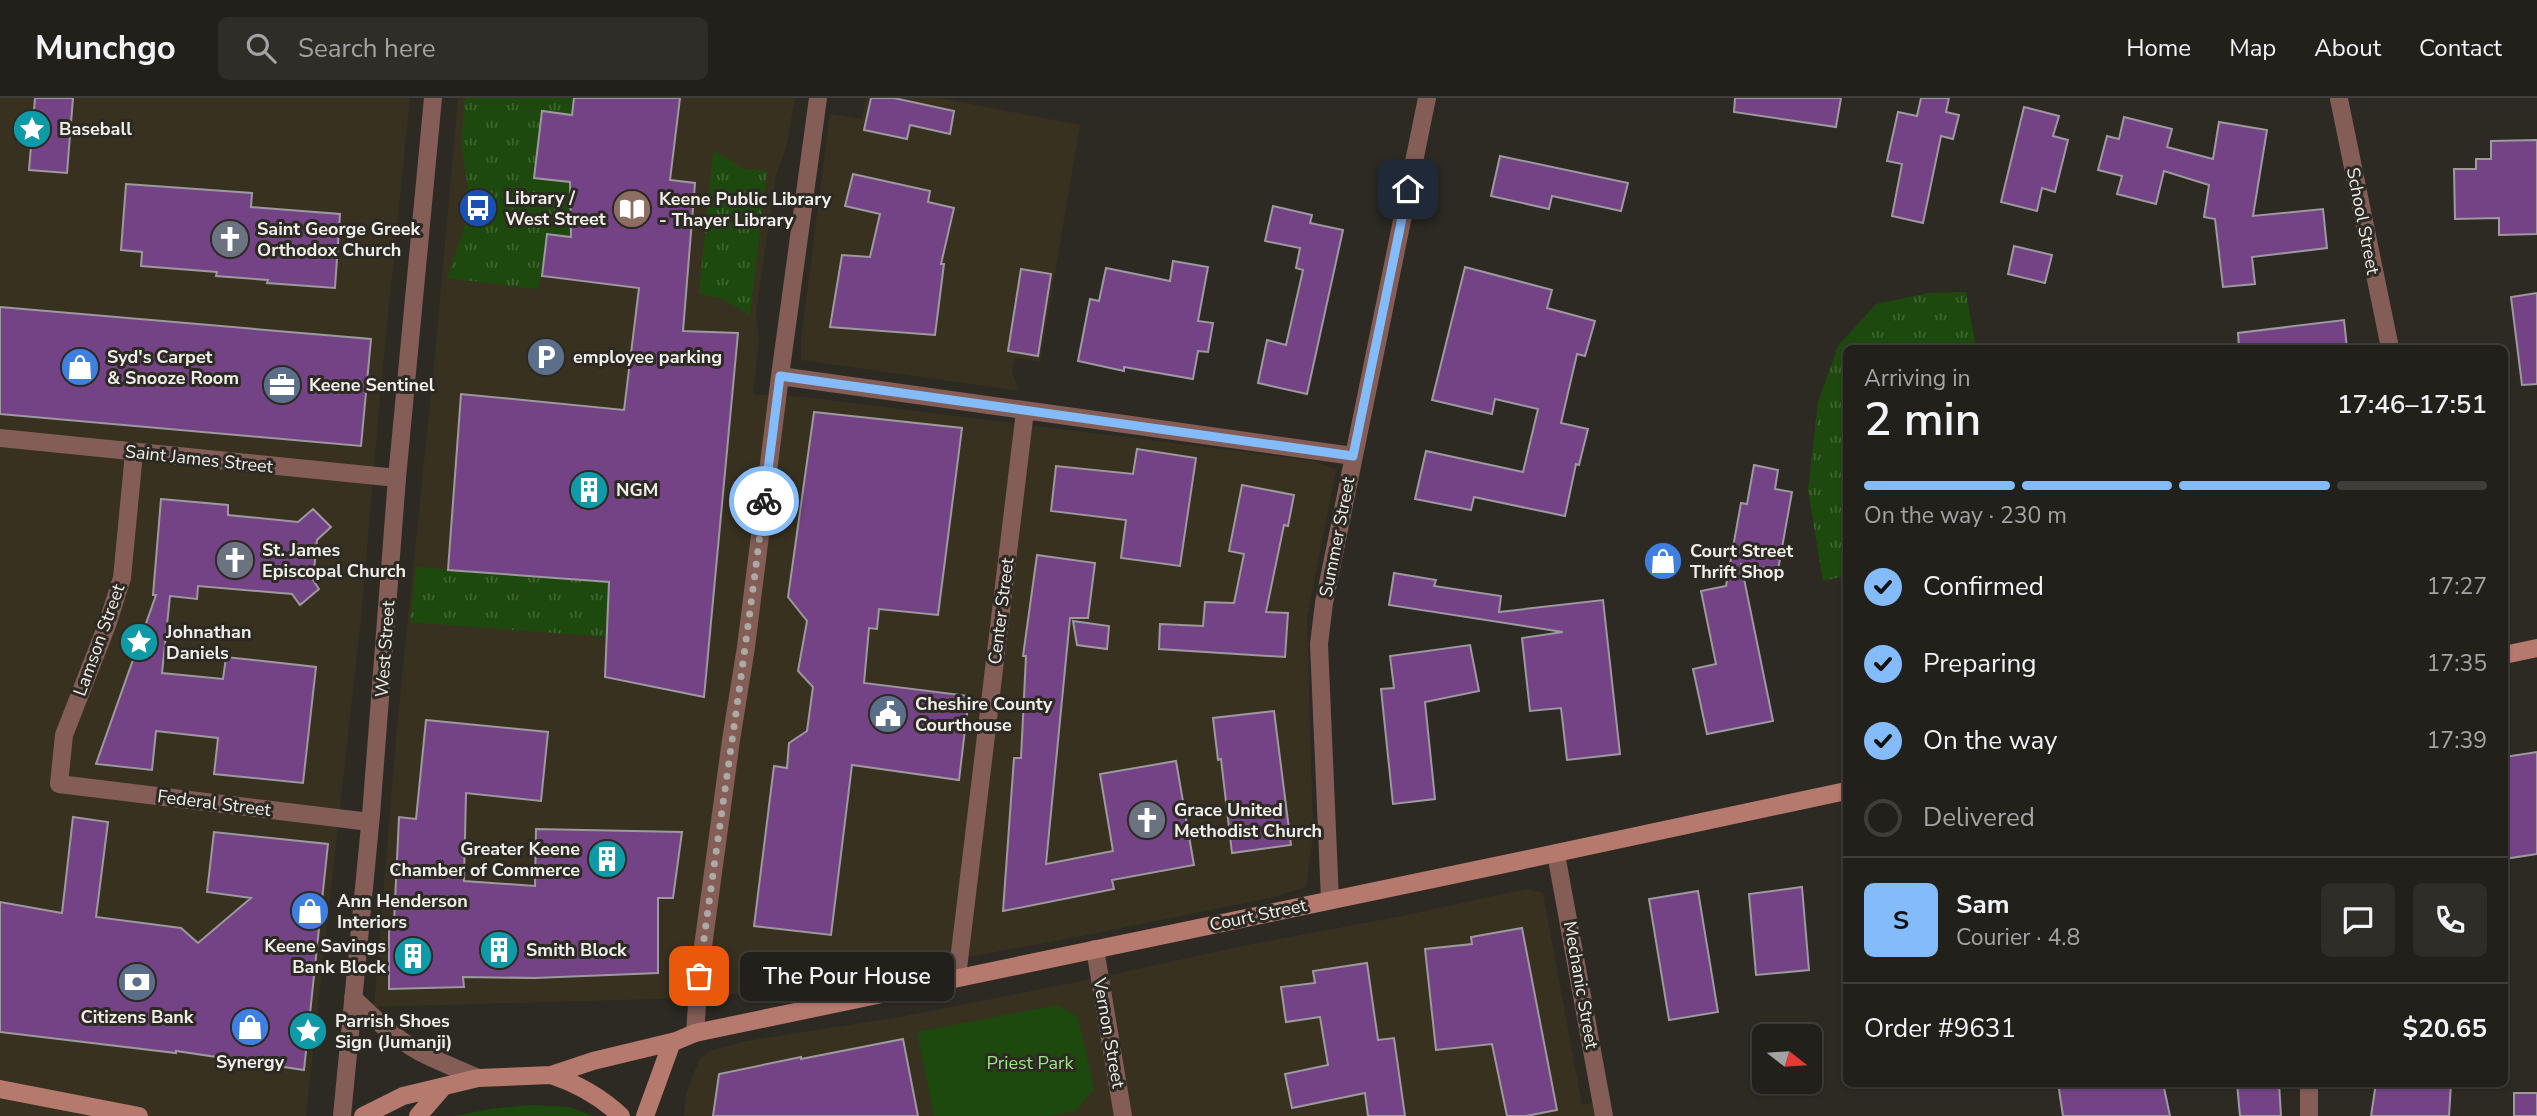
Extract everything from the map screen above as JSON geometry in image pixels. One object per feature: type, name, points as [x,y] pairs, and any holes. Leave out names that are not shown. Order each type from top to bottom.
[{"type":"main road","points":[[2508,654],[2537,648]]},
{"type":"main road","name":"Court Street","points":[[551,1075],[695,1034],[1843,792]]},
{"type":"main road","points":[[645,1116],[672,1042]]},
{"type":"main road","points":[[363,1116],[403,1096],[478,1078],[551,1075],[584,1088],[604,1100],[621,1116]]},
{"type":"main road","points":[[418,1116],[444,1086]]},
{"type":"main road","points":[[0,1089],[139,1116]]},
{"type":"street","name":"West Street","points":[[342,1116],[433,98]]},
{"type":"street","points":[[695,1034],[702,951],[746,648],[818,98]]},
{"type":"street","name":"Summer Street","points":[[1330,900],[1319,644],[1324,603],[1353,456],[1427,98]]},
{"type":"street","name":"School Street","points":[[2337,98],[2389,345]]},
{"type":"street","points":[[780,376],[1353,456]]},
{"type":"street","name":"Center Street","points":[[957,977],[1026,411]]},
{"type":"street","name":"Saint James Street","points":[[0,438],[397,478]]},
{"type":"street","name":"Lamson Street","points":[[58,784],[64,735],[119,592],[134,453]]},
{"type":"street","name":"Federal Street","points":[[58,784],[370,821]]},
{"type":"street","name":"Mechanic Street","points":[[1556,854],[1604,1116]]},
{"type":"street","name":"Vernon Street","points":[[1095,949],[1123,1116]]},
{"type":"street","points":[[354,998],[404,1042],[478,1078]]},
{"type":"street","points":[[2309,1087],[2309,1116]]},
{"type":"shaded area","points":[[0,98],[410,98],[362,608],[306,1116],[0,1116]]},
{"type":"shaded area","points":[[458,98],[795,98],[787,144],[776,176],[756,313],[759,340],[753,394],[804,397],[1315,461],[1336,470],[1307,618],[1313,836],[1306,887],[1274,897],[1077,937],[792,989],[689,998],[374,1007],[397,726]]},
{"type":"shaded area","points":[[866,98],[939,98],[1080,125],[1040,362],[1015,357],[1012,371],[1019,391],[801,360],[801,339],[830,114],[862,119]]},
{"type":"shaded area","points":[[1526,889],[1543,893],[1582,1105],[1602,1101],[1604,1116],[684,1116],[686,1094],[699,1060],[709,1051],[746,1041],[900,1017]]},
{"type":"green space","points":[[465,98],[574,98],[572,115],[541,111],[534,178],[570,182],[571,237],[547,234],[542,276],[537,289],[447,278],[464,228],[468,187],[461,143]]},
{"type":"green space","points":[[713,150],[743,169],[767,171],[750,315],[723,299],[699,294]]},
{"type":"green space","points":[[1966,292],[1975,345],[1843,345],[1843,577],[1823,581],[1808,490],[1818,402],[1838,346],[1876,304],[1929,293]]},
{"type":"green space","points":[[416,567],[609,582],[606,637],[410,622]]},
{"type":"green space","name":"Priest Park","points":[[1057,1005],[1078,1017],[1094,1089],[1076,1111],[1049,1116],[934,1116],[917,1032]]},
{"type":"green space","points":[[531,1105],[569,1107],[593,1116],[454,1116],[491,1109]]},
{"type":"building","points":[[35,98],[73,98],[67,173],[29,170]]},
{"type":"building","name":"NGM","points":[[574,98],[680,98],[670,180],[695,183],[683,331],[738,333],[704,697],[605,677],[609,582],[448,570],[461,394],[624,410],[639,288],[542,276],[547,234],[571,237],[570,182],[534,178],[542,111],[572,115]]},
{"type":"building","points":[[871,98],[894,98],[954,111],[950,134],[910,125],[907,139],[864,130]]},
{"type":"building","points":[[1735,98],[1841,98],[1836,127],[1734,112]]},
{"type":"building","points":[[1921,98],[1949,98],[1946,112],[1959,115],[1953,139],[1941,136],[1923,223],[1892,216],[1902,164],[1887,161],[1898,112],[1917,116]]},
{"type":"building","points":[[2024,107],[2059,116],[2053,136],[2068,140],[2055,192],[2042,188],[2037,211],[2001,202]]},
{"type":"building","points":[[2124,117],[2172,129],[2167,147],[2213,159],[2219,122],[2267,130],[2253,216],[2323,209],[2327,248],[2252,257],[2255,284],[2223,287],[2215,219],[2204,217],[2209,185],[2164,171],[2156,204],[2117,194],[2122,176],[2098,170],[2107,136],[2119,139]]},
{"type":"building","points":[[2537,140],[2537,234],[2499,235],[2499,218],[2455,219],[2454,169],[2476,169],[2476,159],[2491,159],[2491,141]]},
{"type":"building","points":[[1500,156],[1628,183],[1621,211],[1552,196],[1549,209],[1491,196]]},
{"type":"building","points":[[853,174],[930,191],[928,202],[954,208],[941,264],[944,264],[935,335],[830,327],[842,255],[870,257],[880,214],[845,206]]},
{"type":"building","name":"Saint George Greek Orthodox Church","points":[[126,184],[252,193],[251,207],[340,214],[335,288],[267,283],[268,280],[216,276],[217,272],[141,266],[142,252],[121,250]]},
{"type":"building","points":[[1273,206],[1312,215],[1310,223],[1343,230],[1307,394],[1258,383],[1267,340],[1286,345],[1303,270],[1296,268],[1300,248],[1265,241]]},
{"type":"building","points":[[2014,246],[2052,255],[2045,283],[2008,274]]},
{"type":"building","points":[[1173,261],[1208,267],[1198,321],[1213,323],[1208,352],[1198,351],[1193,379],[1124,367],[1124,371],[1078,361],[1090,299],[1099,301],[1106,268],[1170,281]]},
{"type":"building","points":[[1465,267],[1552,290],[1547,308],[1595,321],[1585,356],[1577,354],[1561,423],[1588,429],[1579,465],[1576,464],[1565,516],[1474,497],[1471,510],[1415,499],[1426,451],[1523,472],[1538,409],[1495,399],[1492,414],[1432,400]]},
{"type":"building","points":[[1021,269],[1051,274],[1038,356],[1008,351]]},
{"type":"building","points":[[2537,293],[2537,384],[2522,385],[2511,297]]},
{"type":"building","points":[[0,307],[371,339],[361,446],[0,414]]},
{"type":"building","points":[[2344,320],[2347,345],[2239,345],[2238,333]]},
{"type":"building","points":[[814,412],[962,428],[938,615],[879,609],[877,629],[869,628],[864,683],[969,696],[959,780],[852,765],[831,935],[754,926],[774,766],[787,768],[789,743],[807,731],[813,687],[798,671],[807,621],[788,597]]},
{"type":"building","points":[[1137,449],[1196,458],[1180,566],[1121,558],[1126,520],[1051,511],[1056,466],[1133,474]]},
{"type":"building","points":[[1754,465],[1778,470],[1775,489],[1792,492],[1778,570],[1741,564],[1773,721],[1707,734],[1693,669],[1716,664],[1701,591],[1726,586],[1741,503],[1747,504]]},
{"type":"building","points":[[1242,485],[1294,495],[1288,526],[1284,525],[1266,612],[1288,613],[1285,657],[1159,649],[1160,624],[1203,626],[1205,602],[1234,603],[1244,554],[1229,551]]},
{"type":"building","points":[[161,499],[228,505],[228,515],[298,522],[313,509],[331,527],[317,540],[313,580],[319,589],[300,605],[292,594],[198,586],[197,599],[170,596],[162,673],[223,679],[226,657],[316,667],[303,783],[214,774],[218,738],[156,731],[152,770],[96,764],[156,595],[153,595]]},
{"type":"building","points":[[1037,555],[1095,563],[1088,618],[1070,618],[1046,864],[1113,851],[1100,774],[1176,761],[1194,865],[1112,880],[1114,889],[1003,911],[1014,758],[1021,758],[1026,656],[1023,656]]},
{"type":"building","points":[[1394,573],[1436,580],[1434,586],[1501,596],[1499,612],[1603,600],[1620,754],[1567,760],[1561,708],[1530,711],[1522,638],[1563,632],[1389,605]]},
{"type":"building","points":[[1073,621],[1109,626],[1107,649],[1077,645]]},
{"type":"building","points":[[1470,645],[1479,691],[1425,702],[1435,799],[1393,804],[1381,689],[1394,688],[1390,656]]},
{"type":"building","points":[[1274,711],[1291,845],[1232,853],[1221,759],[1218,760],[1213,718]]},
{"type":"building","points":[[426,720],[548,732],[541,801],[466,793],[464,881],[535,886],[536,829],[682,832],[673,898],[658,898],[658,973],[535,978],[463,977],[464,987],[389,989],[389,922],[394,922],[399,817],[416,819]]},
{"type":"building","points":[[2537,752],[2537,854],[2508,858],[2508,756]]},
{"type":"building","points":[[73,817],[108,822],[96,917],[181,928],[198,943],[251,898],[207,892],[214,832],[328,844],[304,1070],[176,1051],[0,1032],[0,902],[62,913]]},
{"type":"building","points":[[1802,887],[1809,970],[1756,975],[1749,894]]},
{"type":"building","points":[[1698,891],[1718,1012],[1669,1020],[1649,899]]},
{"type":"building","points":[[1522,928],[1557,1110],[1526,1116],[1507,1116],[1492,1044],[1436,1050],[1425,949],[1472,944],[1471,937]]},
{"type":"building","points":[[1367,963],[1378,1040],[1394,1038],[1405,1116],[1368,1116],[1365,1093],[1292,1108],[1285,1074],[1328,1065],[1320,1017],[1286,1022],[1281,987],[1315,983],[1313,971]]},
{"type":"building","points":[[903,1039],[918,1116],[713,1116],[719,1074]]},
{"type":"building","points":[[2059,1087],[2164,1087],[2170,1116],[2063,1116]]},
{"type":"building","points":[[2237,1087],[2279,1087],[2281,1116],[2240,1116]]},
{"type":"building","points":[[2375,1087],[2451,1087],[2449,1116],[2371,1116]]},
{"type":"building","points":[[2514,1093],[2537,1093],[2537,1116],[2514,1116]]},
{"type":"way so far","points":[[699,976],[764,501]]},
{"type":"place","name":"Baseball","points":[[32,129]]},
{"type":"place","name":"Library / West Street","points":[[478,208]]},
{"type":"place","name":"Keene Public Library - Thayer Library","points":[[632,209]]},
{"type":"place","name":"Saint George Greek Orthodox Church","points":[[230,239]]},
{"type":"place","name":"employee parking","points":[[546,357]]},
{"type":"place","name":"Syd's Carpet & Snooze Room","points":[[80,367]]},
{"type":"place","name":"Keene Sentinel","points":[[282,385]]},
{"type":"place","name":"NGM","points":[[589,490]]},
{"type":"place","name":"St. James Episcopal Church","points":[[235,560]]},
{"type":"place","name":"Court Street Thrift Shop","points":[[1663,561]]},
{"type":"place","name":"Johnathan Daniels","points":[[139,642]]},
{"type":"place","name":"Cheshire County Courthouse","points":[[888,714]]},
{"type":"place","name":"Grace United Methodist Church","points":[[1147,820]]},
{"type":"place","name":"Greater Keene Chamber of Commerce","points":[[607,859]]},
{"type":"place","name":"Ann Henderson Interiors","points":[[310,911]]},
{"type":"place","name":"Smith Block","points":[[499,950]]},
{"type":"place","name":"Keene Savings Bank Block","points":[[413,956]]},
{"type":"place","name":"The Pour House","points":[[699,976]]},
{"type":"place","name":"Citizens Bank","points":[[137,982]]},
{"type":"place","name":"Synergy","points":[[250,1027]]},
{"type":"place","name":"Parrish Shoes Sign (Jumanji)","points":[[308,1031]]},
{"type":"route","points":[[764,501],[780,376],[1353,456],[1408,189]]}]
